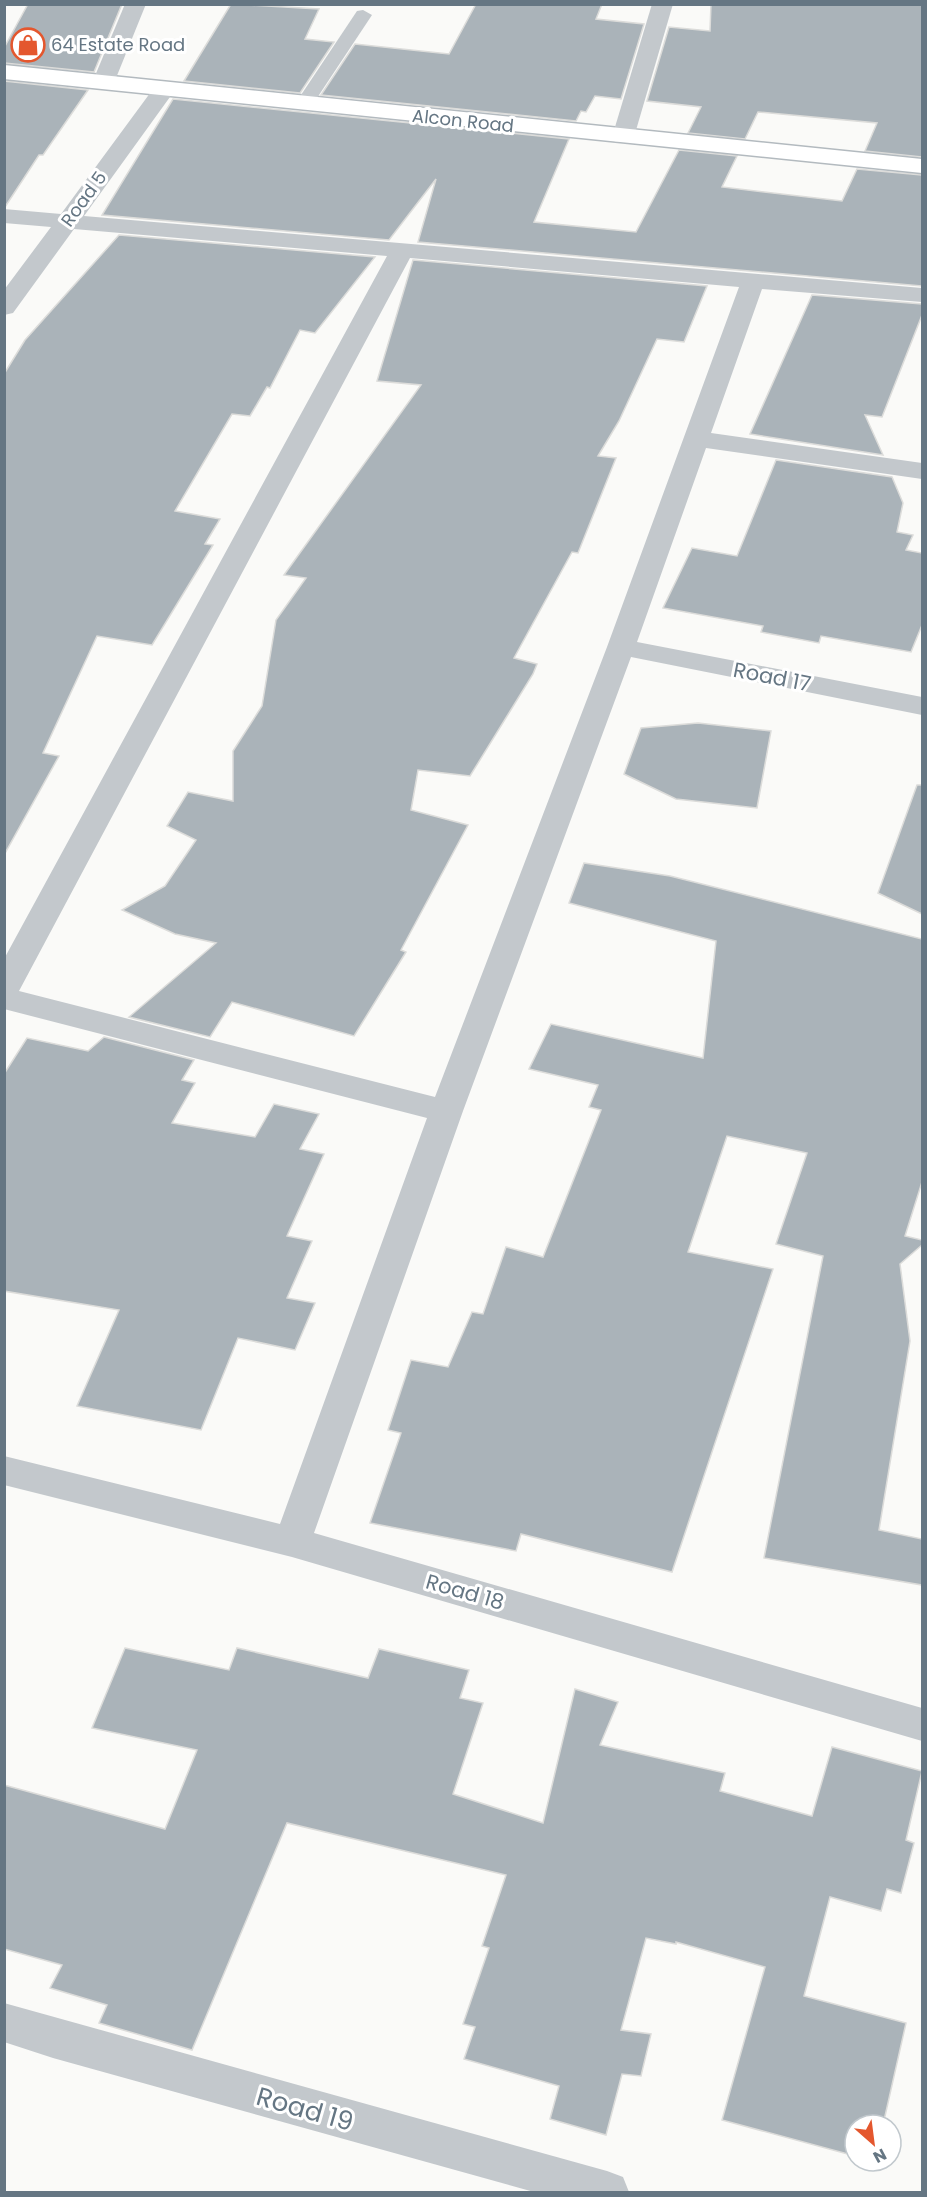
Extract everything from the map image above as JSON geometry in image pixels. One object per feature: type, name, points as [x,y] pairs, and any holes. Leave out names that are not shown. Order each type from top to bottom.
[{"type":"main road","name":"Alcon Road","points":[[4,72],[922,166]]},
{"type":"street","points":[[102,83],[136,4]]},
{"type":"street","points":[[623,137],[663,4]]},
{"type":"street","name":"Road 5","points":[[4,308],[164,90]]},
{"type":"street","points":[[4,216],[922,295]]},
{"type":"street","points":[[4,989],[402,250]]},
{"type":"street","points":[[292,1542],[446,1111],[698,439],[753,281]]},
{"type":"street","points":[[698,439],[922,471]]},
{"type":"street","name":"Road 17","points":[[621,647],[922,706]]},
{"type":"street","points":[[4,998],[446,1111]]},
{"type":"street","name":"Road 18","points":[[4,1470],[292,1542],[922,1725]]},
{"type":"street","name":"Road 19","points":[[4,2022],[53,2038],[588,2190]]},
{"type":"lane","points":[[304,104],[363,15]]},
{"type":"building","points":[[28,4],[122,4],[94,72],[4,63],[4,48]]},
{"type":"building","points":[[231,4],[319,9],[305,39],[334,42],[300,93],[184,81]]},
{"type":"building","points":[[476,4],[602,4],[596,19],[644,24],[621,99],[595,96],[586,112],[581,111],[576,121],[321,95],[355,44],[449,54]]},
{"type":"building","points":[[711,4],[922,4],[922,157],[865,151],[877,123],[758,112],[745,139],[688,133],[701,107],[647,101],[669,27],[710,31]]},
{"type":"building","points":[[4,81],[88,90],[43,155],[39,155],[5,207]]},
{"type":"building","points":[[173,99],[569,139],[534,222],[636,232],[679,150],[737,156],[722,187],[842,201],[857,169],[922,175],[922,286],[418,242],[436,179],[389,240],[102,215]]},
{"type":"building","points":[[119,235],[375,257],[315,333],[300,330],[270,388],[267,387],[250,416],[232,414],[175,511],[220,519],[205,544],[213,545],[152,645],[97,636],[43,753],[59,756],[4,855],[4,374],[25,340]]},
{"type":"building","points":[[413,260],[707,286],[684,342],[657,339],[619,421],[598,456],[616,458],[578,553],[572,552],[514,658],[537,664],[533,674],[470,776],[418,770],[411,810],[468,825],[401,950],[406,952],[354,1036],[232,1002],[210,1037],[129,1017],[216,943],[175,934],[122,910],[165,886],[196,840],[167,826],[188,792],[233,801],[233,751],[262,706],[276,620],[306,578],[284,575],[421,385],[377,381]]},
{"type":"building","points":[[812,295],[922,304],[922,315],[882,417],[865,415],[883,455],[750,434]]},
{"type":"building","points":[[776,460],[892,477],[903,503],[897,532],[913,535],[906,550],[922,553],[922,625],[911,652],[821,636],[819,643],[761,632],[763,626],[663,608],[692,548],[737,556]]},
{"type":"building","points":[[698,723],[771,731],[757,808],[676,799],[624,774],[641,728]]},
{"type":"building","points":[[917,785],[922,785],[922,914],[878,893]]},
{"type":"building","points":[[584,863],[670,876],[922,939],[922,1182],[905,1236],[922,1240],[922,1245],[900,1264],[910,1341],[879,1530],[922,1539],[922,1585],[764,1558],[823,1256],[776,1244],[807,1153],[727,1136],[688,1252],[773,1269],[672,1572],[521,1534],[516,1551],[370,1523],[401,1433],[388,1430],[411,1360],[448,1367],[472,1312],[483,1314],[506,1247],[543,1257],[601,1110],[589,1107],[598,1085],[529,1069],[551,1024],[703,1058],[716,941],[569,903]]},
{"type":"building","points":[[104,1037],[194,1060],[182,1080],[195,1083],[172,1123],[255,1137],[274,1104],[319,1114],[300,1149],[324,1154],[287,1236],[312,1241],[287,1298],[315,1303],[295,1350],[238,1338],[201,1430],[77,1406],[119,1310],[4,1291],[4,1074],[27,1038],[88,1051]]},
{"type":"building","points":[[125,1648],[229,1670],[237,1648],[368,1678],[379,1649],[469,1670],[460,1698],[483,1703],[453,1794],[543,1823],[575,1689],[618,1702],[600,1745],[725,1773],[720,1791],[812,1816],[832,1747],[922,1771],[906,1840],[914,1843],[901,1893],[887,1889],[881,1911],[830,1897],[804,1996],[906,2023],[886,2113],[843,2113],[843,2153],[722,2120],[765,1967],[676,1942],[676,1944],[646,1938],[621,2030],[651,2034],[641,2076],[622,2074],[606,2135],[550,2119],[559,2086],[464,2059],[475,2027],[463,2024],[489,1948],[482,1946],[506,1875],[287,1823],[192,2050],[99,2023],[107,2005],[50,1988],[62,1965],[4,1949],[4,1785],[165,1829],[197,1750],[92,1728]]},
{"type":"place","name":"64 Estate Road","points":[[28,45]]}]
